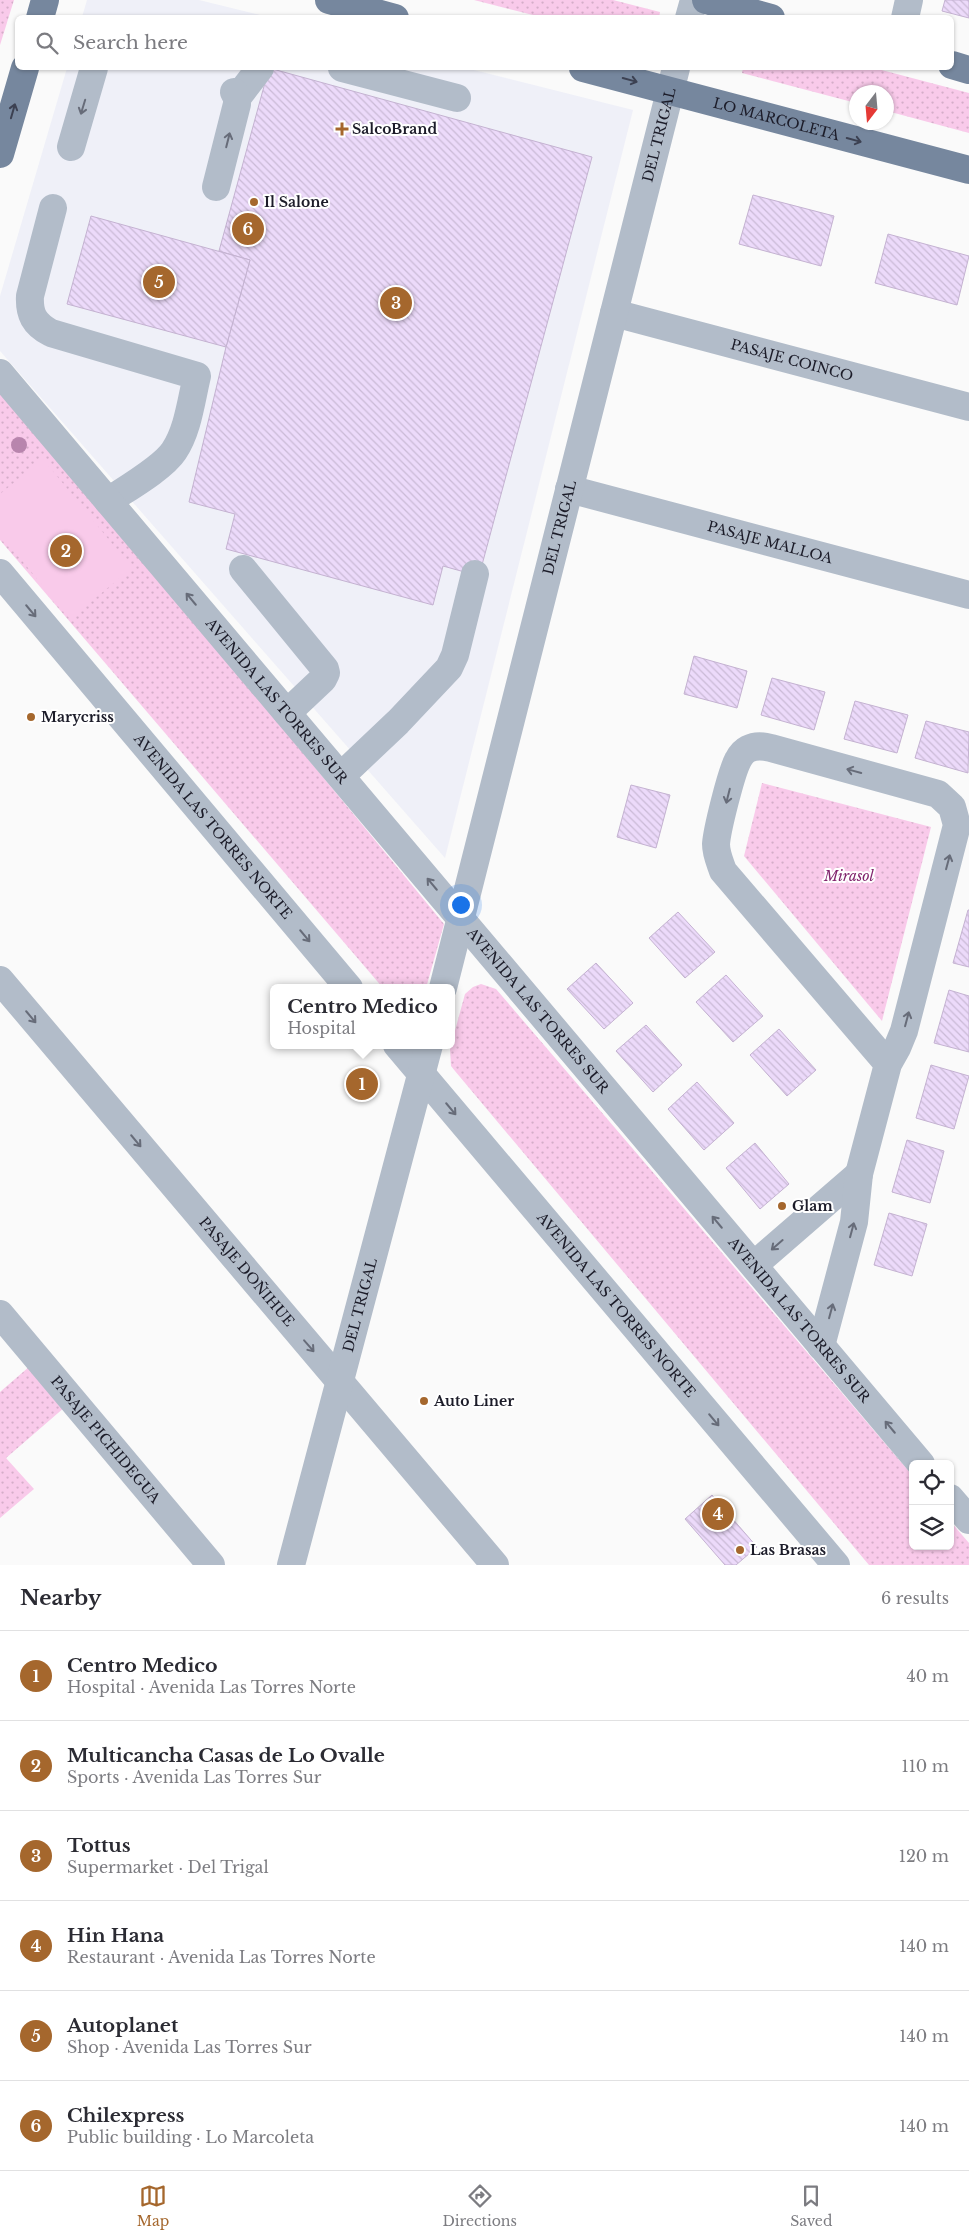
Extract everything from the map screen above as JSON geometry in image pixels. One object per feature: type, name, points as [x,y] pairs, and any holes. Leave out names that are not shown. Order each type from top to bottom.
[{"type":"main road","points":[[41,15],[45,0]]},
{"type":"main road","points":[[330,0],[384,15]]},
{"type":"main road","points":[[706,0],[760,15]]},
{"type":"main road","points":[[954,66],[969,70]]},
{"type":"main road","points":[[0,154],[24,70]]},
{"type":"main road","name":"LO MARCOLETA","points":[[599,70],[673,79],[969,170]]},
{"type":"street","points":[[690,15],[694,0]]},
{"type":"street","points":[[905,15],[909,0]]},
{"type":"street","points":[[71,147],[93,70]]},
{"type":"street","points":[[216,187],[236,95],[258,70]]},
{"type":"street","points":[[350,70],[457,98],[387,70]]},
{"type":"street","name":"DEL TRIGAL","points":[[444,984],[673,79]]},
{"type":"street","points":[[53,208],[30,296],[29,309],[33,319],[42,329],[51,333],[197,376],[181,438],[173,452],[165,461],[108,501]]},
{"type":"street","name":"PASAJE COINCO","points":[[614,313],[969,407]]},
{"type":"street","name":"AVENIDA LAS TORRES SUR","points":[[0,373],[918,1460]]},
{"type":"street","name":"PASAJE MALLOA","points":[[569,489],[969,596]]},
{"type":"street","points":[[243,569],[325,669],[326,673],[323,679],[287,713]]},
{"type":"street","name":"AVENIDA LAS TORRES NORTE","points":[[0,573],[346,984]]},
{"type":"street","points":[[341,776],[398,722],[448,668],[455,655],[475,574]]},
{"type":"street","points":[[821,1346],[854,1222],[859,1174],[888,1064],[904,1031],[955,834],[960,804],[929,791],[760,746],[749,748],[738,759],[719,831],[717,851],[723,871],[888,1064]]},
{"type":"street","name":"PASAJE DOÑIHUE","points":[[0,980],[495,1565]]},
{"type":"street","name":"AVENIDA LAS TORRES NORTE","points":[[400,1049],[836,1565]]},
{"type":"street","name":"DEL TRIGAL","points":[[291,1565],[428,1049]]},
{"type":"street","points":[[754,1265],[859,1174]]},
{"type":"street","name":"PASAJE PICHIDEGUA","points":[[0,1314],[211,1565]]},
{"type":"street","points":[[954,1503],[969,1520]]},
{"type":"shaded area","points":[[87,0],[199,0],[260,15],[83,15]]},
{"type":"shaded area","points":[[66,70],[474,70],[633,110],[445,858],[0,351],[0,296]]},
{"type":"green space","points":[[0,0],[14,0],[0,45]]},
{"type":"green space","points":[[474,0],[613,0],[660,12],[660,15],[533,15]]},
{"type":"green space","points":[[743,70],[882,70],[969,93],[969,133],[894,113],[894,85],[849,85],[849,101],[742,73]]},
{"type":"green space","points":[[0,385],[444,924],[427,984],[380,984],[0,540]]},
{"type":"green space","points":[[43,459],[132,568],[70,619],[0,534],[0,494]]},
{"type":"green space","name":"Mirasol","points":[[762,783],[931,827],[882,1021],[744,856]]},
{"type":"green space","points":[[481,984],[496,989],[909,1471],[909,1550],[954,1550],[954,1526],[969,1543],[969,1565],[869,1565],[451,1066],[450,1049],[455,1049],[455,1031],[465,994],[473,987]]},
{"type":"green space","points":[[30,1366],[65,1407],[6,1458],[34,1489],[0,1518],[0,1392]]},
{"type":"building","points":[[945,0],[969,0],[969,18],[942,11]]},
{"type":"building","points":[[268,70],[276,70],[592,157],[479,576],[443,566],[433,605],[226,549],[235,514],[189,502],[226,347],[250,260],[219,251]]},
{"type":"building","points":[[753,195],[834,216],[821,266],[739,244]]},
{"type":"building","points":[[91,216],[250,260],[226,347],[67,304]]},
{"type":"building","points":[[888,234],[969,256],[957,305],[875,283]]},
{"type":"building","points":[[694,656],[747,671],[737,708],[684,694]]},
{"type":"building","points":[[772,678],[825,692],[814,730],[761,715]]},
{"type":"building","points":[[855,701],[908,715],[897,753],[844,739]]},
{"type":"building","points":[[926,721],[969,732],[968,773],[915,758]]},
{"type":"building","points":[[631,785],[670,795],[656,848],[617,837]]},
{"type":"building","points":[[969,910],[969,967],[953,963]]},
{"type":"building","points":[[678,912],[715,952],[685,978],[649,938]]},
{"type":"building","points":[[596,963],[633,1003],[604,1029],[567,989]]},
{"type":"building","points":[[726,975],[763,1016],[733,1042],[696,1002]]},
{"type":"building","points":[[949,990],[969,996],[969,1052],[934,1043]]},
{"type":"building","points":[[646,1025],[682,1065],[653,1092],[616,1051]]},
{"type":"building","points":[[779,1029],[816,1070],[787,1096],[750,1055]]},
{"type":"building","points":[[931,1065],[969,1076],[954,1129],[916,1118]]},
{"type":"building","points":[[697,1082],[734,1123],[704,1150],[668,1109]]},
{"type":"building","points":[[907,1140],[944,1151],[930,1203],[892,1192]]},
{"type":"building","points":[[755,1143],[789,1184],[760,1209],[726,1168]]},
{"type":"building","points":[[889,1213],[927,1224],[912,1276],[874,1265]]},
{"type":"building","points":[[712,1495],[757,1547],[736,1565],[725,1565],[685,1519]]},
{"type":"place","name":"SalcoBrand","points":[[342,129]]},
{"type":"place","name":"Il Salone","points":[[254,202]]},
{"type":"place","name":"Chilexpress","points":[[248,229]]},
{"type":"place","name":"Autoplanet","points":[[159,282]]},
{"type":"place","name":"Tottus","points":[[396,303]]},
{"type":"place","name":"Multicancha Casas de Lo Ovalle","points":[[66,551]]},
{"type":"place","name":"Marycriss","points":[[31,717]]},
{"type":"place","name":"Centro Medico","points":[[362,1084]]},
{"type":"place","name":"Glam","points":[[782,1206]]},
{"type":"place","name":"Auto Liner","points":[[424,1401]]},
{"type":"place","name":"Hin Hana","points":[[718,1514]]},
{"type":"place","name":"Las Brasas","points":[[740,1550]]}]
